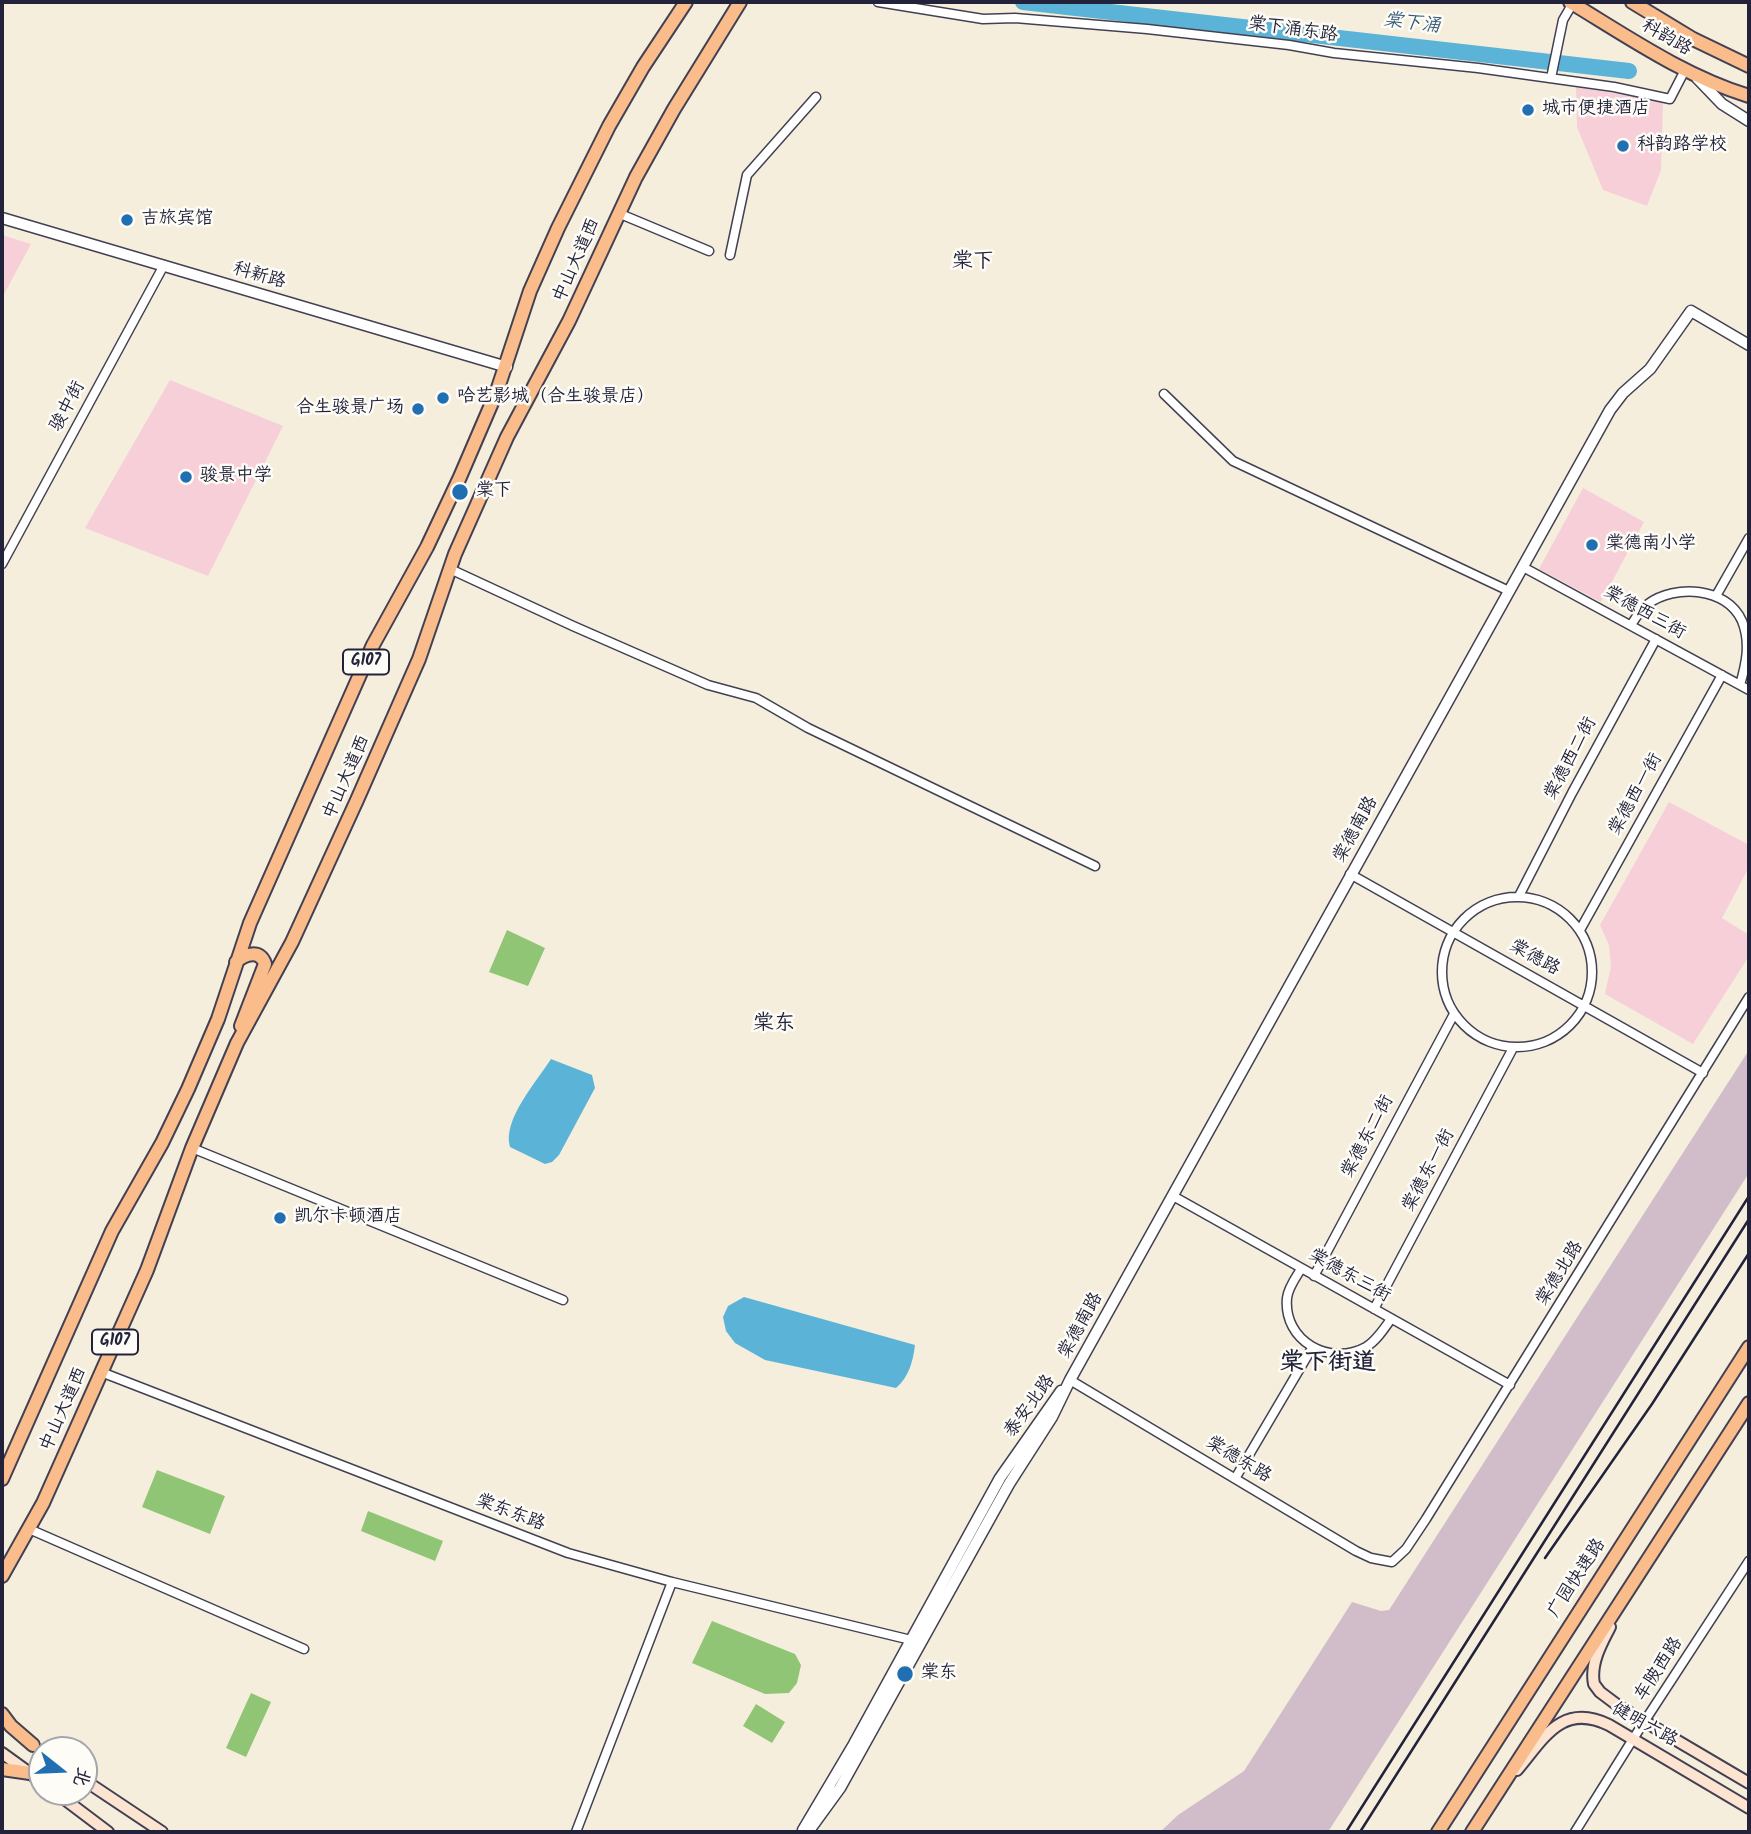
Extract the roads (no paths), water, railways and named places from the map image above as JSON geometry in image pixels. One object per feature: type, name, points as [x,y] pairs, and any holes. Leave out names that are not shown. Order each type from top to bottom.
[{"type":"highway","name":"中山大道西","points":[[2,1479],[111,1231],[162,1143],[184,1098],[213,1031],[250,923],[373,645],[439,525],[507,367],[530,291],[577,188],[630,89],[686,2]]},
{"type":"highway","name":"中山大道西","points":[[2,1576],[29,1530],[151,1259],[192,1148],[237,1043],[292,942],[357,800],[419,659],[450,569],[507,437],[569,321],[618,213],[669,119],[740,2]]},
{"type":"highway","name":"科韵路","points":[[1632,2],[1693,39],[1749,66]]},
{"type":"highway","name":"科韵路","points":[[1571,3],[1690,73],[1749,96]]},
{"type":"highway","points":[[236,962],[253,954],[261,957],[265,964],[247,1007],[237,1043]]},
{"type":"highway","name":"广园快速路","points":[[1438,1832],[1749,1347]]},
{"type":"highway","points":[[1472,1832],[1749,1403]]},
{"type":"highway","points":[[2,1714],[11,1726],[28,1740]]},
{"type":"highway","points":[[2,1769],[28,1773]]},
{"type":"main road","name":"健明六路","points":[[1623,1600],[1596,1656],[1592,1678],[1600,1692],[1749,1783]]},
{"type":"main road","name":"健明六路","points":[[1499,1790],[1545,1736],[1562,1721],[1575,1717],[1599,1720],[1749,1808]]},
{"type":"main road","points":[[2,1725],[28,1742]]},
{"type":"main road","points":[[2,1753],[28,1772]]},
{"type":"main road","points":[[98,1789],[162,1832]]},
{"type":"main road","points":[[74,1806],[108,1832]]},
{"type":"street","name":"棠下涌东路","points":[[878,2],[984,19],[1016,18],[1147,29],[1552,77],[1670,99],[1690,73]]},
{"type":"street","points":[[1552,77],[1563,20],[1571,3]]},
{"type":"street","points":[[1690,73],[1722,104],[1749,121]]},
{"type":"street","points":[[730,255],[747,175],[816,97]]},
{"type":"street","points":[[618,213],[709,251]]},
{"type":"street","name":"科新路","points":[[2,218],[507,367]]},
{"type":"street","name":"骏中街","points":[[2,564],[164,265]]},
{"type":"street","name":"棠德南路","points":[[1070,1380],[1610,410],[1623,393],[1650,369],[1691,311],[1749,345]]},
{"type":"street","points":[[1164,394],[1233,461],[1509,591]]},
{"type":"street","points":[[1716,596],[1749,538]]},
{"type":"street","name":"棠德西三街","points":[[1523,566],[1749,690]]},
{"type":"street","points":[[450,569],[708,685],[756,698],[808,729],[1096,866]]},
{"type":"street","points":[[1631,625],[1637,614],[1661,597],[1685,592],[1716,596],[1736,612],[1745,631],[1747,654],[1740,685]]},
{"type":"street","name":"棠德西二街","points":[[1519,896],[1656,639]]},
{"type":"street","name":"棠德西一街","points":[[1580,930],[1722,675]]},
{"type":"street","name":"棠德路","points":[[1350,874],[1703,1073]]},
{"type":"street","points":[[1506,897],[1531,898],[1554,906],[1580,930],[1592,967],[1590,992],[1571,1025],[1550,1040],[1538,1045],[1513,1048],[1501,1046],[1479,1038],[1454,1014],[1441,978],[1444,953],[1453,932],[1462,920],[1482,905],[1506,897]]},
{"type":"street","name":"棠德北路","points":[[1392,1562],[1406,1549],[1421,1526],[1749,997]]},
{"type":"street","name":"棠德东二街","points":[[1314,1276],[1454,1014]]},
{"type":"street","name":"棠德东一街","points":[[1374,1309],[1513,1048]]},
{"type":"street","points":[[192,1148],[563,1300]]},
{"type":"street","name":"棠德东三街","points":[[1172,1196],[1510,1385]]},
{"type":"street","points":[[1301,1269],[1287,1297],[1289,1314],[1297,1335],[1312,1348],[1326,1354],[1350,1354],[1368,1346],[1391,1319]]},
{"type":"street","points":[[1236,1477],[1312,1348]]},
{"type":"street","name":"棠东东路","points":[[101,1372],[568,1553],[672,1582],[916,1641]]},
{"type":"street","name":"棠德东路","points":[[1070,1380],[1363,1555],[1392,1562]]},
{"type":"street","name":"泰安北路","points":[[808,1832],[841,1788],[1000,1478],[1070,1380]]},
{"type":"street","points":[[29,1530],[304,1648]]},
{"type":"street","name":"车陂西路","points":[[1575,1832],[1749,1561]]},
{"type":"street","points":[[576,1832],[672,1582]]},
{"type":"street","name":"泰安北路","points":[[802,1832],[916,1641]]},
{"type":"water","points":[[551,1059],[592,1075],[595,1088],[559,1155],[552,1162],[545,1164],[510,1147],[509,1136],[522,1101]]},
{"type":"water","points":[[744,1297],[915,1345],[912,1363],[896,1388],[765,1360],[735,1343],[726,1331],[723,1317],[728,1306]]},
{"type":"waterway","name":"棠下涌","points":[[1023,2],[1629,71]]},
{"type":"railway","points":[[1346,1832],[1749,1196]]},
{"type":"railway","points":[[1360,1832],[1749,1219]]},
{"type":"railway","points":[[1545,1558],[1652,1404],[1749,1253]]},
{"type":"place","name":"城市便捷酒店","points":[[1528,110]]},
{"type":"place","name":"科韵路学校","points":[[1623,146]]},
{"type":"place","name":"吉旅宾馆","points":[[127,220]]},
{"type":"place","name":"哈艺影城（合生骏景店）","points":[[443,398]]},
{"type":"place","name":"合生骏景广场","points":[[418,409]]},
{"type":"place","name":"骏景中学","points":[[186,477]]},
{"type":"place","name":"棠下","points":[[460,492]]},
{"type":"place","name":"棠德南小学","points":[[1592,545]]},
{"type":"place","name":"凯尔卡顿酒店","points":[[280,1218]]},
{"type":"place","name":"棠东","points":[[905,1674]]},
{"type":"district","name":"棠下","points":[[973,263]]},
{"type":"district","name":"棠东","points":[[774,1025]]},
{"type":"district","name":"棠下街道","points":[[1328,1365]]}]
